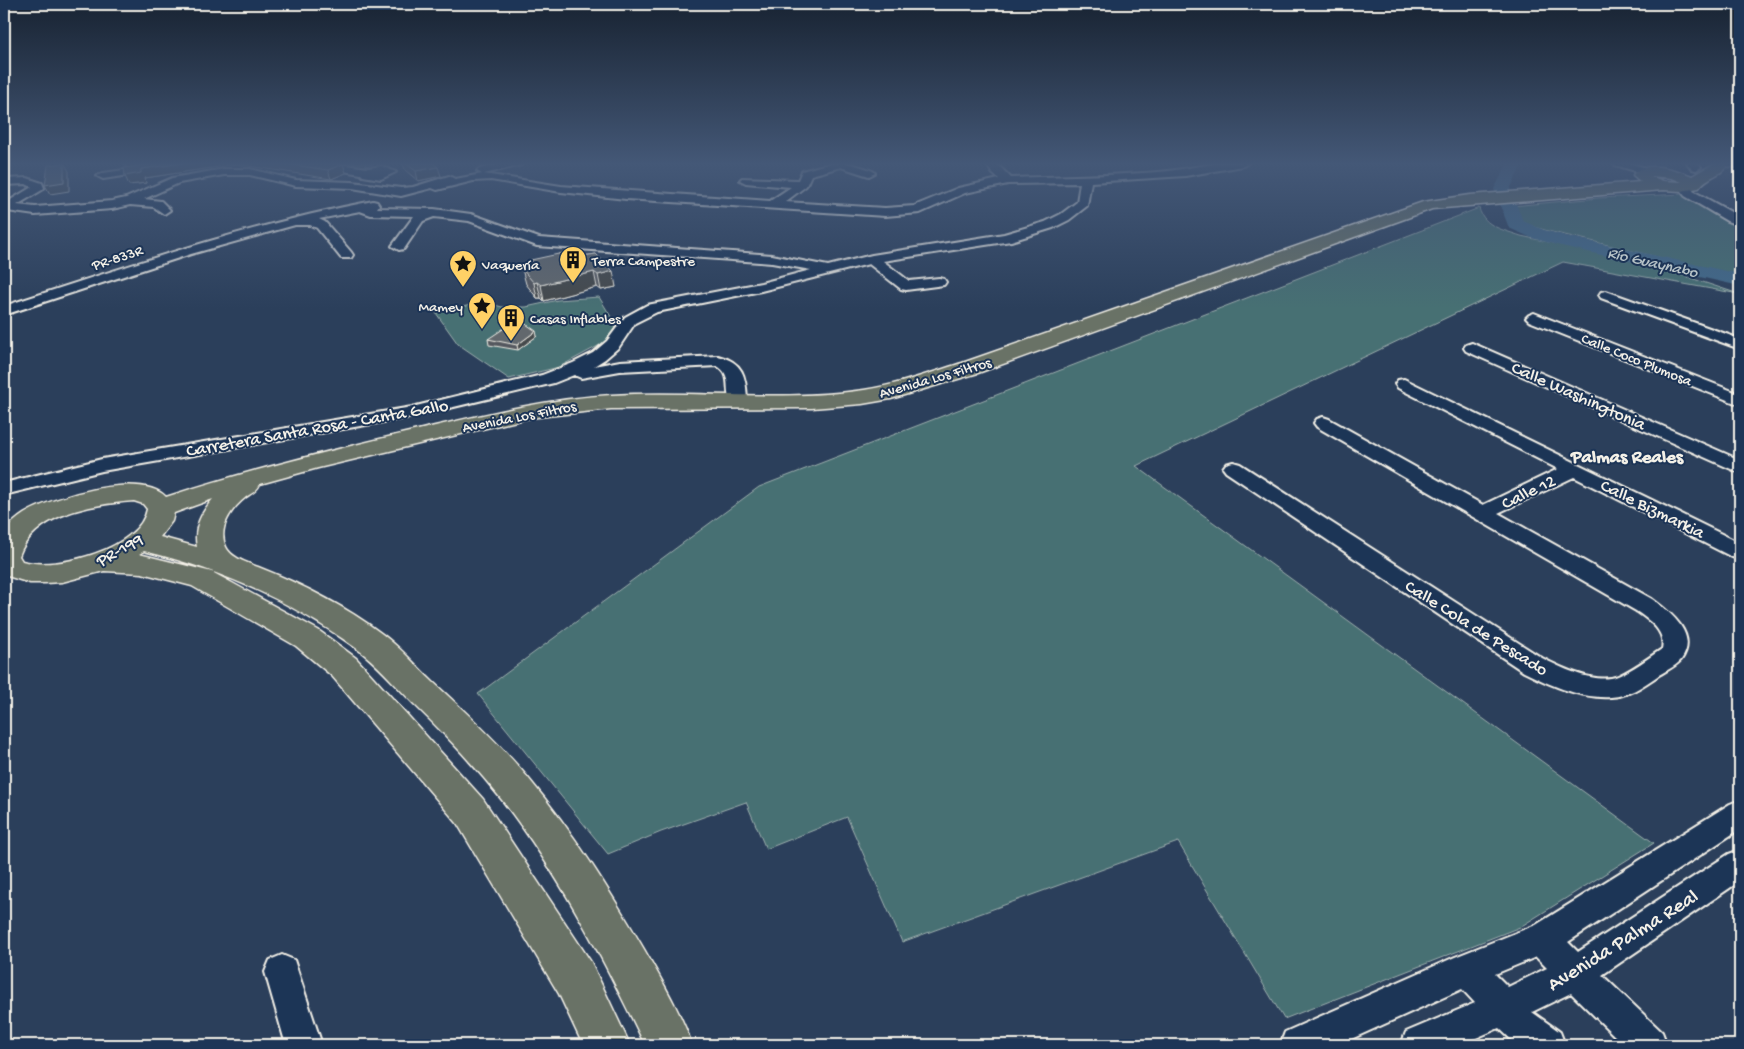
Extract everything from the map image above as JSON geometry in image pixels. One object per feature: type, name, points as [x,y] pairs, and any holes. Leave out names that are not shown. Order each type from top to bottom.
[{"type":"main road","name":"Avenida Los Filtros","points":[[154,502],[212,474],[267,459],[532,397],[588,390],[738,393],[812,401],[854,398],[891,392],[988,362],[1408,212]]},
{"type":"main road","name":"Avenida Los Filtros","points":[[154,502],[529,411],[587,403],[738,393]]},
{"type":"main road","points":[[229,565],[219,559],[211,545],[210,530],[214,514],[239,489],[276,472]]},
{"type":"main road","name":"PR-199","points":[[134,493],[154,502],[158,522],[138,541],[120,553],[90,566],[58,573],[31,574],[12,568],[5,556],[11,541],[22,530],[52,510],[81,500],[110,494],[134,493]]},
{"type":"main road","name":"PR-199","points":[[138,541],[187,552],[229,565],[286,592],[370,642],[452,719],[516,790],[563,854],[638,981],[668,1045]]},
{"type":"main road","name":"PR-199","points":[[101,561],[142,564],[202,579],[307,638],[344,667],[470,811],[575,978],[607,1045]]},
{"type":"street","name":"PR-833R","points":[[4,311],[200,247],[280,224],[337,212]]},
{"type":"street","points":[[401,212],[434,213],[471,218],[537,242],[772,259],[830,269]]},
{"type":"street","points":[[859,212],[899,212]]},
{"type":"street","name":"Carretera Santa Rosa - Canta Gallo","points":[[4,489],[102,465],[412,412],[548,379],[589,362],[610,348],[630,320],[652,308],[761,287],[872,259],[1006,238],[1049,225],[1071,212]]},
{"type":"street","points":[[1720,212],[1740,222]]},
{"type":"street","points":[[399,246],[419,218],[434,213]]},
{"type":"street","points":[[280,224],[317,222],[346,255]]},
{"type":"street","points":[[872,259],[906,286],[939,282]]},
{"type":"street","points":[[1606,295],[1740,344]]},
{"type":"street","name":"Calle Coco Plumosa","points":[[1534,318],[1740,400]]},
{"type":"street","points":[[610,348],[612,358],[620,366]]},
{"type":"street","name":"Calle Washingtonia","points":[[1472,348],[1740,467]]},
{"type":"street","points":[[548,379],[620,366],[718,361],[729,364],[733,368],[738,393]]},
{"type":"street","name":"Calle Bizmarkia","points":[[1404,384],[1740,552]]},
{"type":"street","name":"Calle Cola de Pescado","points":[[1233,468],[1533,665],[1562,679],[1589,686],[1615,688],[1624,685],[1671,655],[1675,650],[1675,638],[1671,630],[1658,615],[1644,605],[1323,423]]},
{"type":"street","name":"Calle 12","points":[[1482,513],[1574,469]]},
{"type":"street","points":[[1298,1045],[1548,936],[1740,813]]},
{"type":"street","name":"Avenida Palma Real","points":[[1419,1045],[1503,1008],[1575,973],[1740,864]]},
{"type":"street","points":[[1541,939],[1649,1045]]},
{"type":"street","points":[[1467,970],[1523,1028],[1547,1045]]},
{"type":"street","points":[[282,972],[304,1045]]},
{"type":"green space","points":[[1469,212],[1481,212],[1485,220],[1490,224],[1521,236],[1645,263],[1739,294],[1563,262],[1136,466],[1654,843],[1520,927],[1284,1019],[1178,842],[902,942],[847,817],[766,849],[746,802],[661,832],[608,854],[478,694],[759,487]]},
{"type":"green space","points":[[1511,212],[1717,212],[1740,224],[1740,276],[1550,231],[1528,225],[1511,215]]},
{"type":"green space","points":[[599,297],[616,325],[609,340],[559,367],[509,379],[458,344],[436,313],[484,302],[502,307],[526,307],[558,300]]},
{"type":"building","points":[[563,253],[569,258],[596,254],[613,271],[598,275],[594,272],[541,285],[537,282],[534,283],[522,269],[536,265],[531,260]]},
{"type":"building","points":[[520,320],[536,331],[517,345],[488,339],[515,321]]},
{"type":"waterway","name":"Río Guaynabo","points":[[1511,212],[1515,224],[1538,234],[1740,280]]},
{"type":"place","name":"Terra Campestre","points":[[573,284]]},
{"type":"place","name":"Vaquería","points":[[463,288]]},
{"type":"place","name":"Mamey","points":[[482,330]]},
{"type":"place","name":"Casas Inflables","points":[[511,342]]},
{"type":"district","name":"Palmas Reales","points":[[1627,455]]}]
